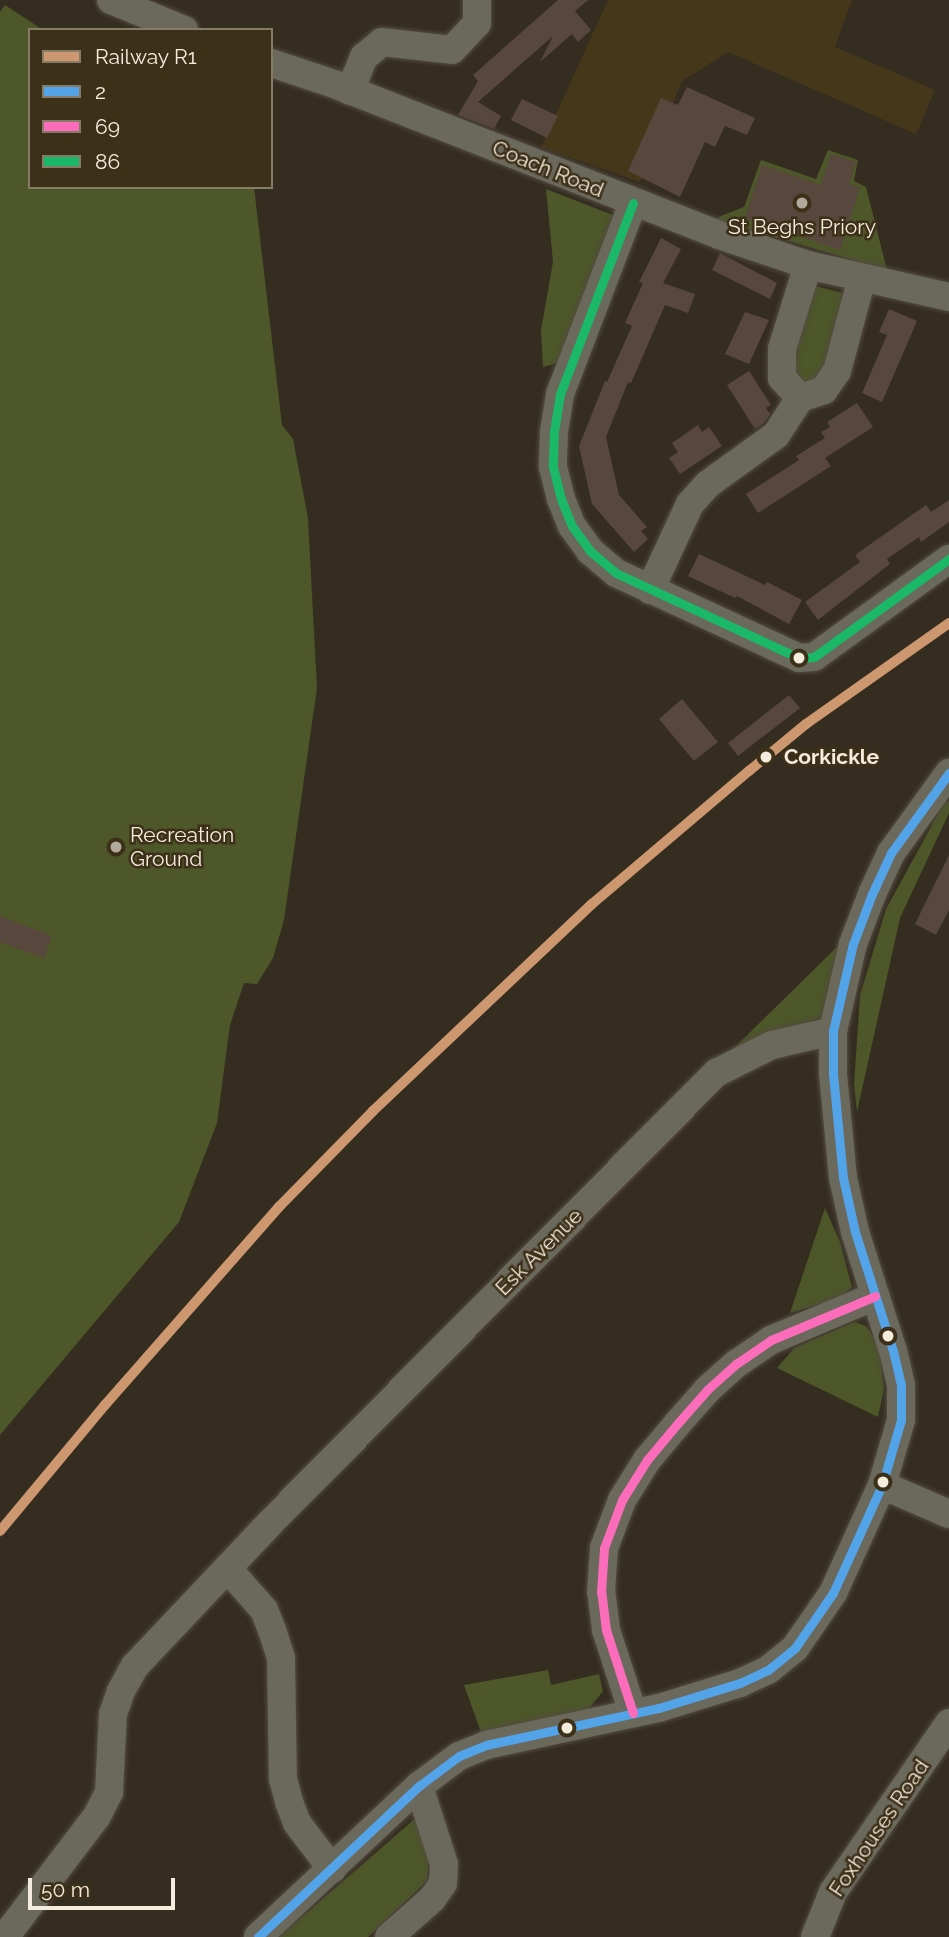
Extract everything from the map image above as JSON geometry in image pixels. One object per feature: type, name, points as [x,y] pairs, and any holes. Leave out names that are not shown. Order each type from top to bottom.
[{"type":"street","points":[[111,0],[179,28]]},
{"type":"street","points":[[350,91],[364,57],[382,42],[453,50],[477,23],[477,0]]},
{"type":"street","name":"Coach Road","points":[[273,64],[350,91],[633,203],[808,265],[949,297]]},
{"type":"street","points":[[633,203],[560,394],[553,467],[561,499],[572,526],[590,551],[616,573],[799,658],[814,657],[949,559]]},
{"type":"street","points":[[800,398],[782,377],[782,349],[808,265]]},
{"type":"street","points":[[650,590],[691,505],[708,484],[776,435],[800,398],[824,390],[837,371],[862,278]]},
{"type":"street","points":[[258,1937],[419,1786],[459,1756],[486,1745],[710,1694],[740,1683],[768,1670],[794,1648],[833,1593],[882,1485],[901,1420],[901,1385],[855,1232],[843,1178],[834,1088],[833,1031],[850,955],[872,894],[891,853],[949,773]]},
{"type":"street","name":"Esk Avenue","points":[[228,1569],[273,1520],[716,1073],[772,1045],[833,1031]]},
{"type":"street","points":[[632,1713],[606,1630],[601,1592],[604,1548],[622,1500],[647,1460],[670,1432],[708,1389],[736,1364],[771,1340],[876,1296]]},
{"type":"street","points":[[882,1485],[949,1514]]},
{"type":"street","points":[[5,1937],[97,1816],[109,1792],[113,1714],[121,1690],[135,1666],[228,1569],[264,1610],[281,1658],[283,1779],[297,1822],[332,1869]]},
{"type":"street","name":"Foxhouses Road","points":[[815,1937],[833,1892],[949,1723]]},
{"type":"street","points":[[390,1937],[432,1899],[443,1884],[444,1864],[419,1786]]},
{"type":"shaded area","points":[[608,0],[852,0],[835,47],[935,90],[916,134],[728,52],[682,81],[640,182],[541,147]]},
{"type":"green space","points":[[5,5],[40,28],[28,28],[28,189],[254,189],[282,425],[293,439],[308,518],[317,688],[284,920],[273,958],[257,984],[244,983],[230,1025],[217,1123],[179,1222],[0,1435],[0,12]]},
{"type":"green space","name":"St Beghs Priory","points":[[828,150],[858,160],[854,181],[866,187],[887,270],[713,219],[744,207],[761,160],[816,179]]},
{"type":"green space","points":[[546,189],[613,215],[561,362],[543,367],[541,330],[553,262]]},
{"type":"green space","points":[[815,286],[847,294],[825,377],[801,390],[791,364]]},
{"type":"green space","points":[[949,801],[949,813],[900,918],[857,1112],[854,1085],[860,995],[886,909],[944,803]]},
{"type":"green space","points":[[839,945],[822,1017],[732,1050]]},
{"type":"green space","points":[[825,1208],[840,1242],[852,1287],[840,1298],[790,1313]]},
{"type":"green space","points":[[854,1322],[866,1326],[879,1345],[884,1389],[878,1417],[777,1368],[794,1348]]},
{"type":"green space","points":[[548,1670],[551,1685],[599,1674],[603,1691],[587,1711],[482,1735],[464,1685]]},
{"type":"green space","points":[[418,1816],[429,1860],[427,1881],[368,1937],[279,1937]]},
{"type":"building","points":[[558,0],[588,0],[575,11],[591,30],[578,42],[572,34],[540,62],[553,36],[478,102],[501,116],[494,129],[458,115],[478,81],[473,75]]},
{"type":"building","points":[[687,87],[755,118],[747,135],[725,126],[715,147],[705,142],[680,197],[628,171],[661,98],[678,105]]},
{"type":"building","points":[[522,99],[558,116],[547,138],[511,120]]},
{"type":"building","name":"St Beghs Priory","points":[[831,154],[856,162],[849,184],[860,188],[840,250],[745,218],[762,165],[821,185]]},
{"type":"building","points":[[661,238],[681,249],[663,283],[695,294],[688,313],[665,305],[631,383],[628,382],[606,437],[619,495],[647,527],[641,531],[648,539],[634,552],[592,504],[579,446],[605,381],[607,382],[632,326],[625,323],[643,283],[639,282]]},
{"type":"building","points":[[720,253],[777,283],[770,299],[712,270]]},
{"type":"building","points":[[889,309],[917,321],[882,402],[862,393],[887,335],[879,332]]},
{"type":"building","points":[[745,312],[769,320],[749,364],[725,354]]},
{"type":"building","points":[[749,371],[771,405],[766,408],[770,414],[764,423],[755,429],[727,385]]},
{"type":"building","points":[[857,403],[873,427],[825,458],[831,466],[758,513],[746,494],[799,460],[796,456],[825,438],[821,432],[830,427],[827,422]]},
{"type":"building","points":[[698,425],[702,432],[709,427],[722,446],[680,474],[669,458],[678,452],[672,443]]},
{"type":"building","points":[[949,500],[949,522],[921,542],[919,537],[887,559],[890,564],[818,620],[805,602],[860,562],[855,555],[926,505],[931,512]]},
{"type":"building","points":[[699,554],[765,585],[767,582],[802,600],[789,624],[737,596],[735,598],[688,576]]},
{"type":"building","points":[[789,695],[800,708],[738,756],[728,743]]},
{"type":"building","points":[[682,699],[718,742],[694,761],[659,719]]},
{"type":"building","points":[[949,855],[949,910],[936,935],[915,924]]},
{"type":"building","points":[[0,916],[52,936],[44,958],[0,942]]},
{"type":"rail line","name":"R1","points":[[0,1531],[105,1405],[279,1207],[373,1111],[592,904],[806,724],[949,623]]},
{"type":"transit line","name":"86","points":[[633,203],[560,394],[554,431],[553,467],[561,499],[572,526],[590,551],[616,573],[799,658],[814,657],[949,559]]},
{"type":"transit line","name":"2","points":[[258,1937],[419,1786],[459,1756],[486,1745],[659,1708],[740,1683],[768,1670],[795,1648],[833,1593],[882,1485],[901,1420],[901,1385],[893,1351],[855,1232],[843,1178],[833,1074],[833,1031],[853,944],[872,894],[891,853],[949,773]]},
{"type":"transit line","name":"69","points":[[633,1713],[606,1630],[601,1592],[604,1548],[622,1500],[647,1460],[678,1423],[708,1389],[736,1364],[771,1340],[875,1296]]},
{"type":"place","name":"St Beghs Priory","points":[[802,203]]},
{"type":"place","name":"Corkickle","points":[[766,757]]},
{"type":"place","name":"Recreation Ground","points":[[116,847]]}]
